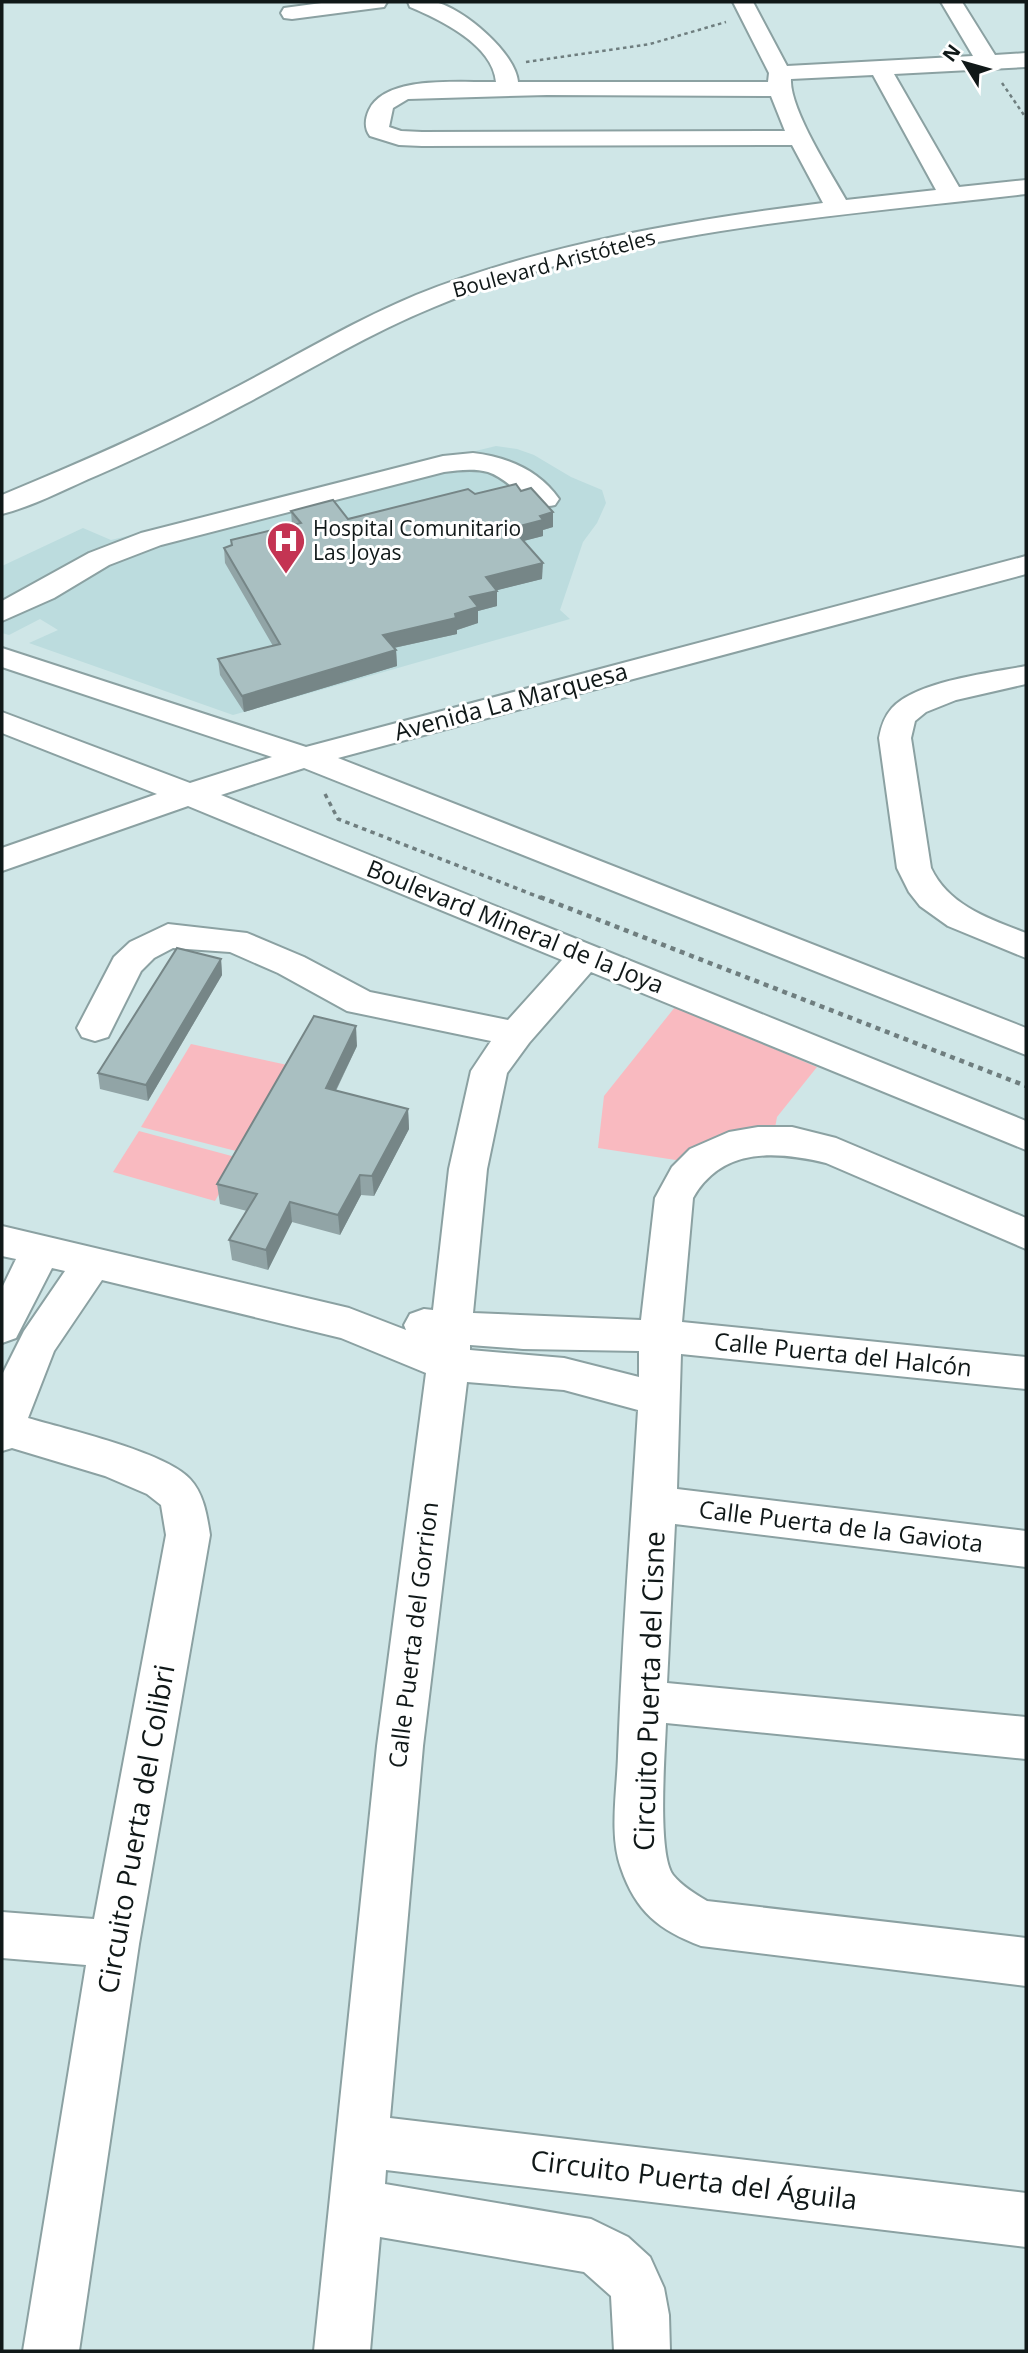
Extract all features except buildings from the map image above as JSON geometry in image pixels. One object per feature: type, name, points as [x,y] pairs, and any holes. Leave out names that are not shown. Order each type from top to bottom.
[{"type":"street","points":[[292,13],[376,2]]},
{"type":"street","points":[[418,2],[442,13],[488,48],[507,79]]},
{"type":"street","points":[[953,2],[988,62]]},
{"type":"street","points":[[747,9],[779,81],[800,138],[838,208]]},
{"type":"street","points":[[800,138],[422,139],[399,138],[378,131],[381,109],[385,102],[397,96],[507,79],[542,88],[779,81],[880,68],[1026,60]]},
{"type":"street","points":[[880,68],[951,195]]},
{"type":"street","points":[[502,121],[542,88]]},
{"type":"street","name":"Boulevard Aristóteles","points":[[2,505],[149,442],[348,337],[453,290],[605,247],[758,218],[1026,187]]},
{"type":"street","points":[[2,612],[22,584],[151,539],[459,461],[491,463],[529,481],[545,499]]},
{"type":"street","name":"Avenida La Marquesa","points":[[2,860],[305,757],[1026,565]]},
{"type":"street","points":[[2,657],[305,757],[1026,1042]]},
{"type":"street","points":[[1026,675],[948,693],[922,703],[905,712],[898,722],[895,738],[914,868],[919,882],[930,896],[947,910],[1026,946]]},
{"type":"street","name":"Boulevard Mineral de la Joya","points":[[2,722],[191,794],[1026,1136]]},
{"type":"street","points":[[95,1028],[127,965],[142,950],[168,936],[235,941],[291,965],[360,1002],[516,1034]]},
{"type":"street","name":"Calle Puerta del Gorrion","points":[[342,2351],[400,1746],[450,1345],[468,1169],[478,1111],[489,1071],[516,1034],[584,956]]},
{"type":"street","name":"Circuito Puerta del Cisne","points":[[1026,1234],[836,1152],[792,1142],[758,1141],[729,1146],[704,1159],[686,1177],[674,1198],[660,1336],[660,1400],[643,1701],[640,1829],[644,1866],[655,1891],[674,1908],[701,1923],[1026,1962]]},
{"type":"street","points":[[2,1241],[349,1324],[450,1345],[603,1382],[660,1400]]},
{"type":"street","points":[[2,1327],[41,1250]]},
{"type":"street","name":"Circuito Puerta del Colibri","points":[[51,2351],[114,1944],[186,1558],[188,1535],[186,1513],[174,1490],[148,1473],[2,1430],[30,1354],[51,1318],[94,1262]]},
{"type":"street","points":[[450,1345],[523,1333],[660,1336]]},
{"type":"street","name":"Calle Puerta del Halcón","points":[[660,1336],[1026,1373]]},
{"type":"street","name":"Calle Puerta de la Gaviota","points":[[655,1504],[1026,1549]]},
{"type":"street","points":[[643,1701],[1026,1738]]},
{"type":"street","points":[[2,1935],[114,1944]]},
{"type":"street","name":"Circuito Puerta del Águila","points":[[361,2141],[1026,2220]]},
{"type":"street","points":[[355,2206],[590,2246],[618,2259],[642,2301],[642,2351]]},
{"type":"path","points":[[507,79],[543,58],[650,44],[747,9]]},
{"type":"path","points":[[988,62],[1026,117]]},
{"type":"path","points":[[305,757],[338,818],[1026,1086]]},
{"type":"shaded area","name":"Hospital Comunitario Las Joyas","points":[[496,446],[534,455],[571,477],[602,490],[606,503],[597,523],[583,542],[560,610],[570,619],[233,715],[29,643],[58,630],[40,619],[9,635],[2,633],[2,566],[83,528],[111,540]]},
{"type":"shaded area","points":[[675,1007],[817,1067],[777,1117],[775,1128],[749,1128],[724,1133],[701,1144],[682,1161],[598,1148],[604,1096]]},
{"type":"shaded area","points":[[191,1044],[292,1066],[240,1152],[141,1127]]},
{"type":"shaded area","points":[[139,1131],[239,1158],[215,1201],[113,1172]]},
{"type":"place","name":"Hospital Comunitario Las Joyas","points":[[286,575]]}]
